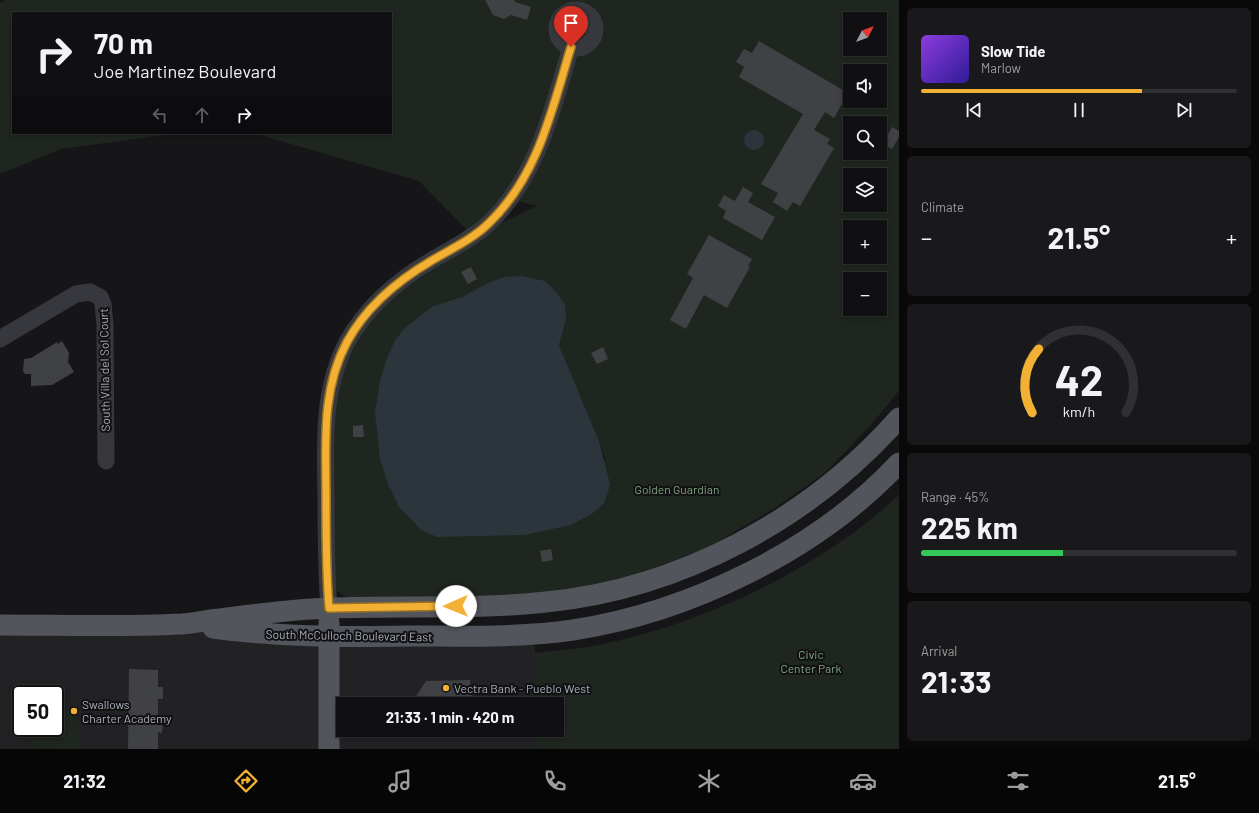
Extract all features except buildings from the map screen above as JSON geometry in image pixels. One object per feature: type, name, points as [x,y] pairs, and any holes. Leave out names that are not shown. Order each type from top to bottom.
[{"type":"main road","name":"South McCulloch Boulevard East","points":[[0,625],[184,624],[329,608],[497,606],[547,602],[588,596],[650,580],[716,554],[780,519],[822,491],[855,464],[899,418]]},
{"type":"main road","name":"South McCulloch Boulevard East","points":[[184,624],[256,633],[330,637],[498,636],[550,633],[594,626],[659,609],[729,582],[797,545],[858,501],[899,463]]},
{"type":"main road","points":[[329,608],[329,749]]},
{"type":"street","points":[[329,608],[326,579],[326,415],[333,377],[340,358],[357,326],[382,297],[410,274],[489,224],[510,199],[527,173],[538,152],[571,47]]},
{"type":"street","name":"South Villa del Sol Court","points":[[0,339],[76,294],[90,292],[100,297],[103,304],[105,319],[106,461]]},
{"type":"shaded area","points":[[754,130],[761,133],[764,140],[761,147],[754,150],[747,147],[744,140],[747,133]]},
{"type":"shaded area","points":[[521,276],[545,281],[557,293],[565,305],[566,320],[559,345],[599,441],[610,484],[608,492],[604,503],[593,513],[571,525],[524,535],[437,537],[421,530],[399,507],[388,484],[380,459],[375,413],[380,381],[386,361],[395,340],[406,327],[433,306],[462,297],[490,282],[504,277]]},
{"type":"shaded area","points":[[0,625],[535,634],[534,697],[336,697],[336,737],[534,737],[534,749],[0,749]]},
{"type":"green space","name":"Golden Guardian","points":[[5,0],[899,0],[899,391],[870,426],[826,472],[775,508],[683,562],[599,589],[519,599],[346,597],[333,588],[331,410],[352,347],[369,320],[389,299],[463,250],[497,225],[537,206],[510,199],[468,231],[419,181],[256,134],[392,134],[392,12],[12,12],[12,134],[173,134],[61,149],[0,174],[0,3]],"holes":[[[504,277],[566,320],[559,345],[599,441],[606,462],[433,306],[462,297],[490,282]]]},
{"type":"green space","name":"Civic Center Park","points":[[899,495],[899,749],[534,749],[534,737],[564,737],[564,697],[534,697],[534,653],[604,644],[683,622],[761,589],[834,546],[868,521]]},
{"type":"green space","points":[[64,698],[75,718],[82,749],[35,749],[29,737],[64,737]]},
{"type":"place","name":"Vectra Bank - Pueblo West","points":[[446,688]]},
{"type":"place","name":"Swallows Charter Academy","points":[[74,711]]},
{"type":"route","points":[[456,606],[329,608],[326,579],[326,415],[329,396],[333,377],[347,342],[369,311],[382,297],[410,274],[463,242],[489,224],[520,185],[538,152],[571,47]]}]
